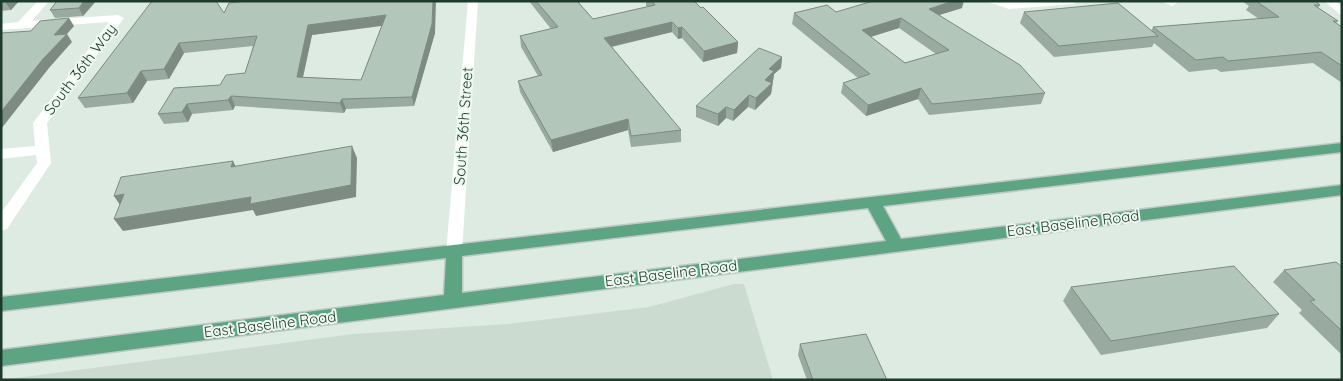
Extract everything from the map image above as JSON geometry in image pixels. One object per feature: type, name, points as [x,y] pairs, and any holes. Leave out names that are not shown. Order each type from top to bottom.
[{"type":"main road","points":[[1,304],[1342,147]]},
{"type":"main road","name":"East Baseline Road","points":[[1,358],[896,244],[1342,190]]},
{"type":"main road","points":[[873,202],[896,244]]},
{"type":"main road","points":[[452,302],[454,252]]},
{"type":"street","points":[[1,27],[22,25],[44,1]]},
{"type":"street","name":"South 36th Street","points":[[454,252],[473,1]]},
{"type":"street","points":[[994,3],[1009,6],[1073,1]]},
{"type":"street","points":[[1328,1],[1342,13]]},
{"type":"street","name":"South 36th Way","points":[[1,225],[44,163],[40,123],[118,18],[22,25]]},
{"type":"street","points":[[1,154],[44,150]]},
{"type":"shaded area","points":[[734,284],[744,284],[773,380],[1,380],[353,334],[508,324],[649,307]]},
{"type":"building","points":[[57,1],[84,1],[79,8],[50,10]]},
{"type":"building","points":[[152,1],[216,1],[224,13],[229,3],[246,1],[433,1],[432,24],[412,97],[342,99],[340,103],[231,96],[228,100],[187,104],[182,112],[158,114],[174,88],[220,85],[226,75],[245,73],[257,36],[179,43],[164,69],[141,71],[127,93],[78,98]],"holes":[[[386,15],[361,80],[297,77],[308,25]]]},
{"type":"building","points":[[536,1],[577,1],[593,19],[655,5],[652,1],[694,1],[701,8],[703,7],[738,42],[704,51],[682,27],[678,28],[672,22],[604,38],[681,130],[631,136],[628,119],[551,140],[518,81],[542,75],[520,36],[558,27]]},
{"type":"building","points":[[873,1],[953,1],[929,9],[1020,65],[1045,93],[932,104],[921,88],[868,105],[843,83],[870,74],[794,13],[827,5],[836,12]],"holes":[[[901,18],[949,50],[905,63],[862,30]]]},
{"type":"building","points":[[1256,1],[1315,1],[1320,5],[1314,5],[1338,21],[1333,21],[1342,27],[1342,66],[1321,52],[1228,61],[1223,57],[1196,60],[1153,27],[1279,17]]},
{"type":"building","points":[[1118,3],[1158,36],[1059,46],[1024,12]]},
{"type":"building","points":[[69,18],[54,35],[67,34],[43,59],[1,112],[1,33],[31,31],[40,21]]},
{"type":"building","points":[[759,48],[782,57],[769,69],[774,71],[765,80],[772,83],[756,98],[749,95],[734,110],[726,107],[718,114],[696,106]]},
{"type":"building","points":[[352,146],[351,185],[250,204],[251,197],[114,219],[124,194],[114,196],[121,177],[233,161],[231,167]]},
{"type":"building","points":[[1336,262],[1342,267],[1342,331],[1310,301],[1315,300],[1284,270]]},
{"type":"building","points":[[1234,266],[1279,314],[1111,341],[1071,287]]},
{"type":"building","points":[[866,334],[887,380],[813,380],[800,344]]}]
